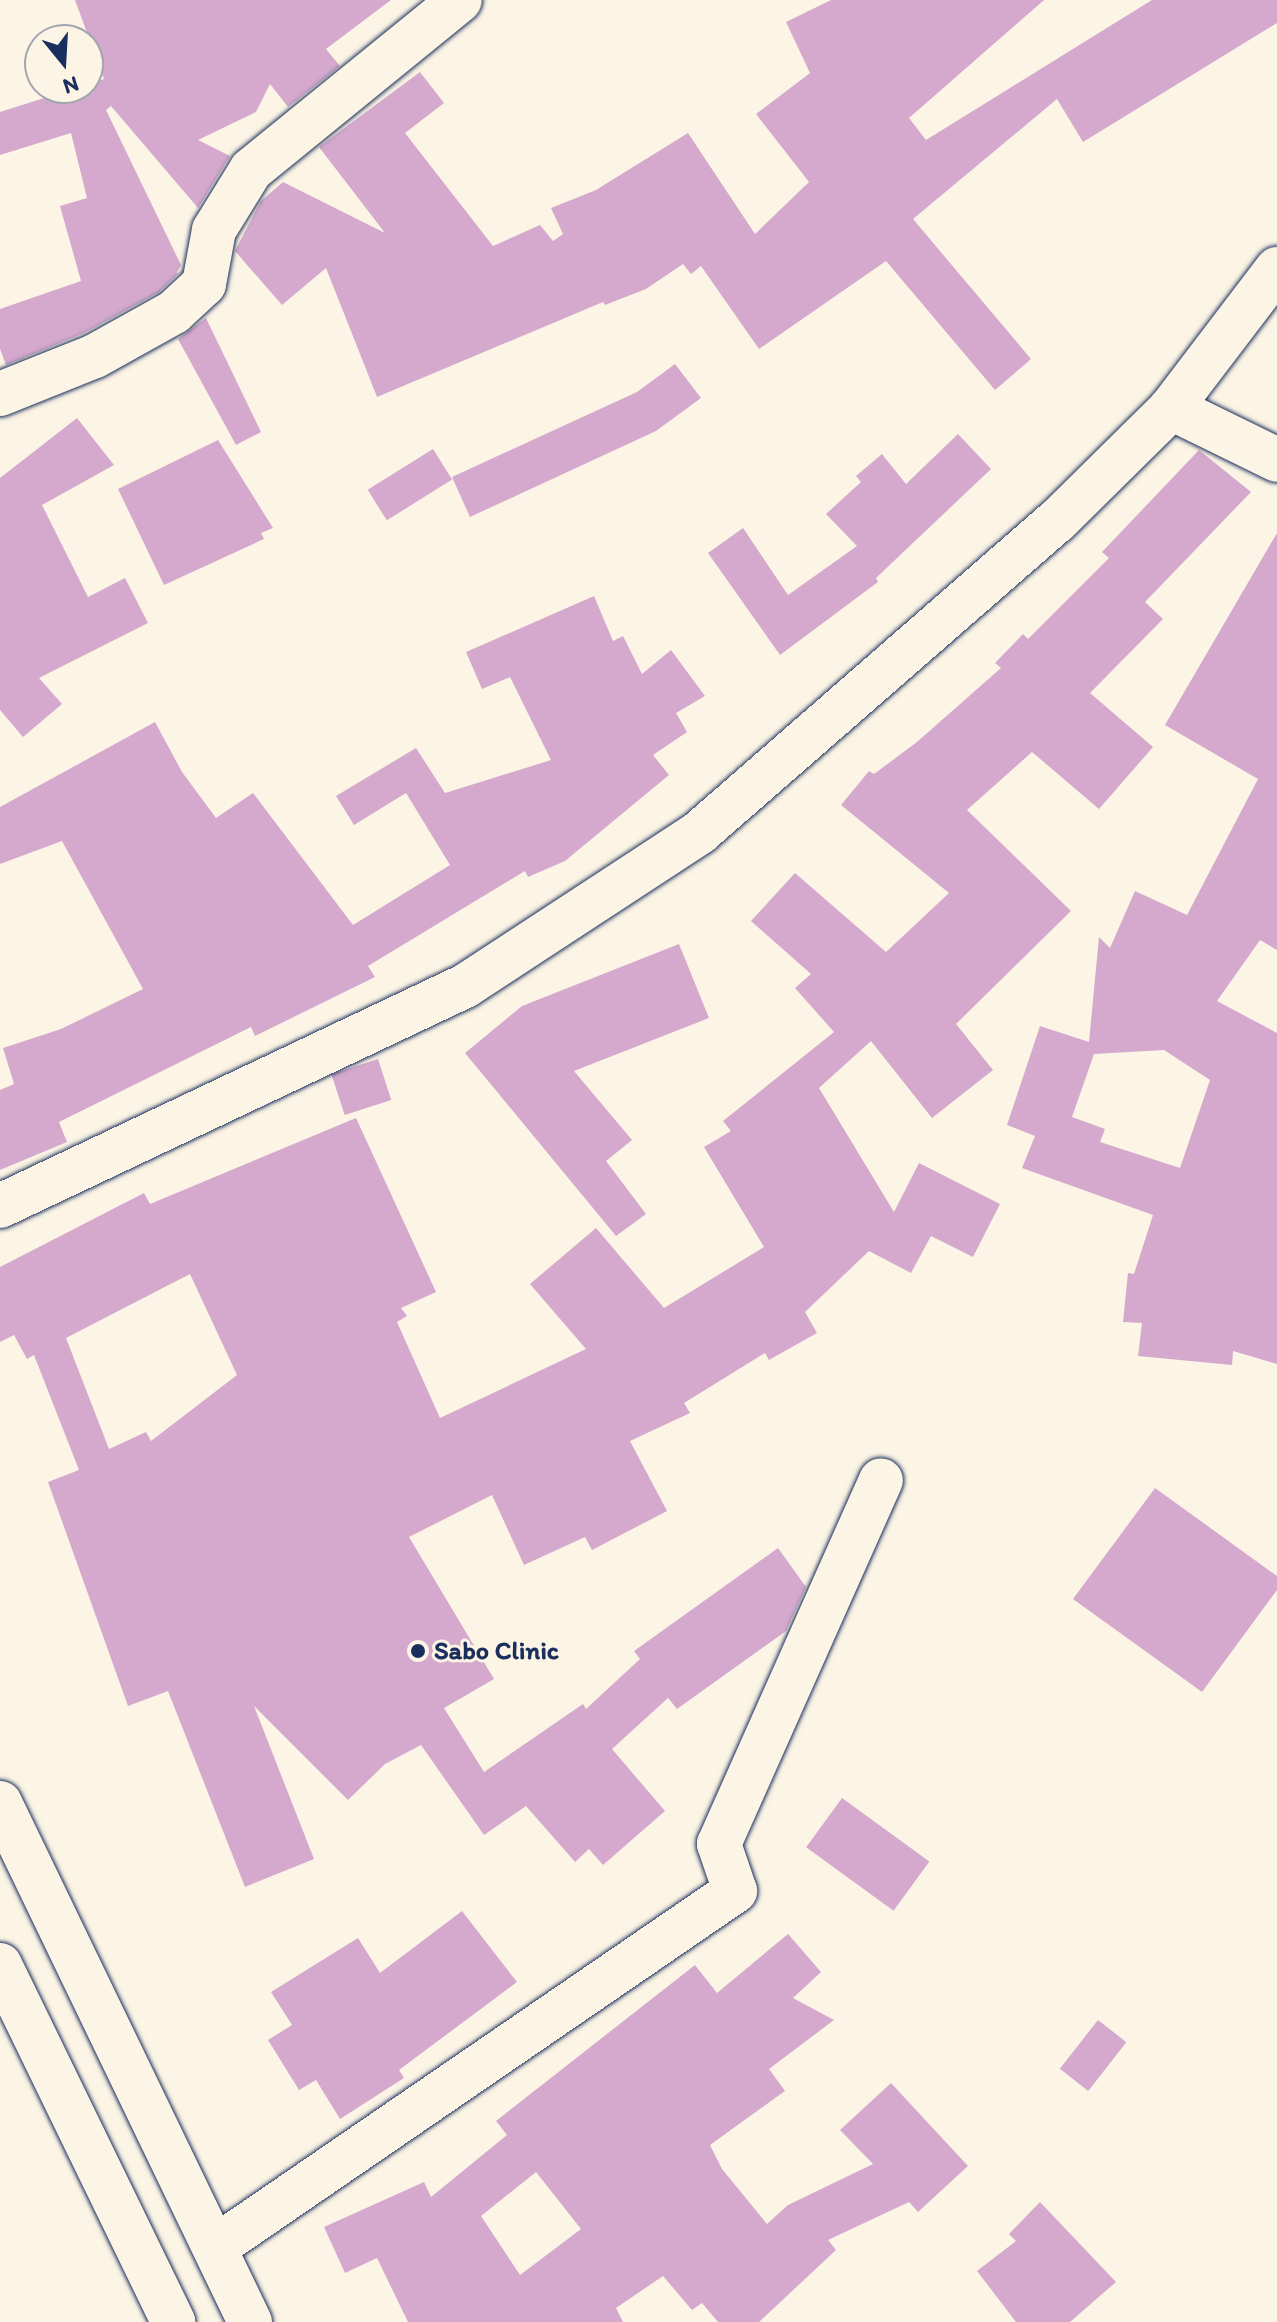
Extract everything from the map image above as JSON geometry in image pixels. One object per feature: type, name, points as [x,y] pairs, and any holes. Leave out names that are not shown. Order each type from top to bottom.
[{"type":"street","points":[[0,394],[95,356],[174,312],[204,284],[214,230],[251,170],[460,0]]},
{"type":"street","points":[[0,1206],[465,986],[700,832],[1057,521],[1171,408],[1277,269]]},
{"type":"street","points":[[1171,408],[1277,460]]},
{"type":"street","points":[[217,2246],[735,1891],[719,1844],[881,1480]]},
{"type":"street","points":[[0,1803],[217,2246],[250,2322]]},
{"type":"street","points":[[0,1965],[173,2322]]},
{"type":"building","points":[[75,0],[391,0],[326,49],[340,66],[288,107],[270,84],[256,112],[198,140],[230,156],[198,208],[111,106],[106,110],[181,265],[176,274],[181,271],[159,292],[84,333],[6,365],[0,349],[0,309],[81,281],[60,206],[87,198],[71,133],[0,155],[0,112],[25,104],[104,104],[104,24],[84,24]]},
{"type":"building","points":[[831,0],[1044,0],[909,118],[926,140],[1152,0],[1277,0],[1277,23],[1083,142],[1057,99],[913,219],[1031,359],[995,390],[886,261],[759,349],[701,266],[691,274],[683,264],[646,289],[605,305],[603,302],[377,397],[326,268],[282,305],[235,251],[261,201],[283,182],[385,233],[319,147],[420,72],[444,103],[405,133],[493,246],[540,225],[553,241],[563,234],[551,208],[596,190],[688,133],[755,234],[809,182],[756,114],[810,73],[786,22]]},
{"type":"building","points":[[206,318],[261,432],[236,445],[178,339]]},
{"type":"building","points":[[675,364],[701,398],[656,431],[470,517],[452,477],[637,392]]},
{"type":"building","points":[[77,418],[114,465],[42,505],[88,597],[125,578],[148,623],[39,678],[62,704],[23,737],[0,710],[0,478]]},
{"type":"building","points":[[958,434],[991,469],[876,578],[878,582],[780,655],[708,553],[743,528],[788,595],[857,546],[826,514],[861,482],[856,476],[882,454],[906,484]]},
{"type":"building","points":[[218,440],[273,528],[261,533],[264,539],[164,585],[118,489]]},
{"type":"building","points":[[433,449],[452,480],[387,520],[368,490]]},
{"type":"building","points":[[1199,450],[1251,492],[1145,602],[1163,619],[1090,693],[1153,747],[1099,809],[1032,752],[967,810],[1071,911],[956,1024],[993,1070],[932,1118],[871,1041],[819,1088],[894,1212],[919,1163],[1000,1204],[973,1257],[931,1236],[911,1273],[869,1251],[805,1312],[817,1333],[769,1360],[765,1353],[684,1403],[690,1413],[630,1441],[667,1511],[592,1550],[585,1537],[524,1565],[492,1495],[409,1537],[494,1679],[444,1708],[484,1772],[583,1704],[586,1709],[640,1659],[634,1651],[778,1548],[806,1587],[786,1631],[677,1709],[668,1698],[612,1749],[665,1811],[603,1865],[589,1849],[575,1862],[526,1806],[484,1835],[421,1745],[385,1764],[348,1800],[254,1706],[314,1859],[245,1887],[168,1691],[128,1706],[48,1482],[79,1470],[34,1355],[27,1359],[14,1335],[0,1342],[0,1267],[144,1193],[150,1204],[356,1118],[436,1292],[401,1308],[407,1316],[397,1322],[440,1418],[586,1349],[530,1284],[596,1228],[664,1308],[764,1247],[704,1147],[731,1131],[723,1121],[834,1032],[795,988],[811,974],[751,921],[795,873],[886,952],[949,893],[841,805],[869,771],[874,774],[917,742],[1001,668],[995,663],[1023,634],[1028,639],[1109,558],[1102,552]],"holes":[[[190,1274],[237,1375],[151,1441],[146,1432],[109,1449],[66,1338]]]},
{"type":"building","points":[[1277,533],[1277,950],[1260,940],[1217,1001],[1277,1033],[1277,1364],[1233,1351],[1232,1365],[1138,1356],[1142,1323],[1123,1322],[1128,1273],[1134,1274],[1153,1215],[1022,1168],[1035,1136],[1007,1125],[1040,1026],[1089,1042],[1099,937],[1110,948],[1135,891],[1187,915],[1258,779],[1165,725]],"holes":[[[1164,1050],[1210,1080],[1180,1168],[1100,1142],[1105,1129],[1072,1117],[1094,1054]]]},
{"type":"building","points":[[594,596],[613,641],[623,636],[642,674],[671,650],[705,696],[676,713],[687,732],[653,755],[669,775],[565,861],[528,877],[525,871],[368,966],[375,977],[255,1036],[251,1027],[59,1122],[67,1142],[0,1170],[0,1090],[14,1084],[3,1048],[61,1029],[143,989],[62,841],[0,864],[0,807],[155,722],[182,772],[216,818],[253,793],[353,925],[450,865],[406,793],[354,825],[336,796],[416,748],[445,793],[551,760],[510,677],[482,689],[466,652]]},
{"type":"building","points":[[679,944],[709,1018],[574,1071],[632,1140],[606,1161],[646,1214],[616,1236],[465,1053],[522,1006]]},
{"type":"building","points":[[378,1059],[391,1100],[345,1115],[331,1074]]},
{"type":"building","points":[[1155,1488],[1277,1576],[1277,1590],[1202,1692],[1073,1599]]},
{"type":"building","points":[[842,1798],[929,1861],[894,1911],[806,1847]]},
{"type":"building","points":[[462,1911],[517,1982],[399,2070],[404,2078],[340,2119],[316,2080],[299,2090],[268,2040],[292,2025],[271,1992],[358,1938],[380,1973]]},
{"type":"building","points":[[788,1934],[821,1972],[793,1998],[834,2020],[769,2069],[785,2091],[710,2145],[722,2169],[767,2224],[788,2205],[873,2164],[840,2130],[891,2083],[968,2166],[918,2212],[909,2202],[828,2240],[836,2250],[759,2322],[718,2322],[702,2303],[692,2310],[663,2276],[616,2308],[623,2322],[408,2322],[377,2258],[345,2273],[324,2227],[424,2182],[431,2197],[507,2135],[496,2121],[695,1965],[717,1993]],"holes":[[[536,2172],[581,2229],[520,2275],[481,2216]]]},
{"type":"building","points":[[1098,2020],[1126,2042],[1088,2091],[1060,2069]]},
{"type":"building","points":[[1040,2202],[1116,2282],[1070,2322],[1016,2322],[977,2271],[1016,2241],[1009,2234]]},
{"type":"place","name":"Sabo Clinic","points":[[418,1651]]}]
